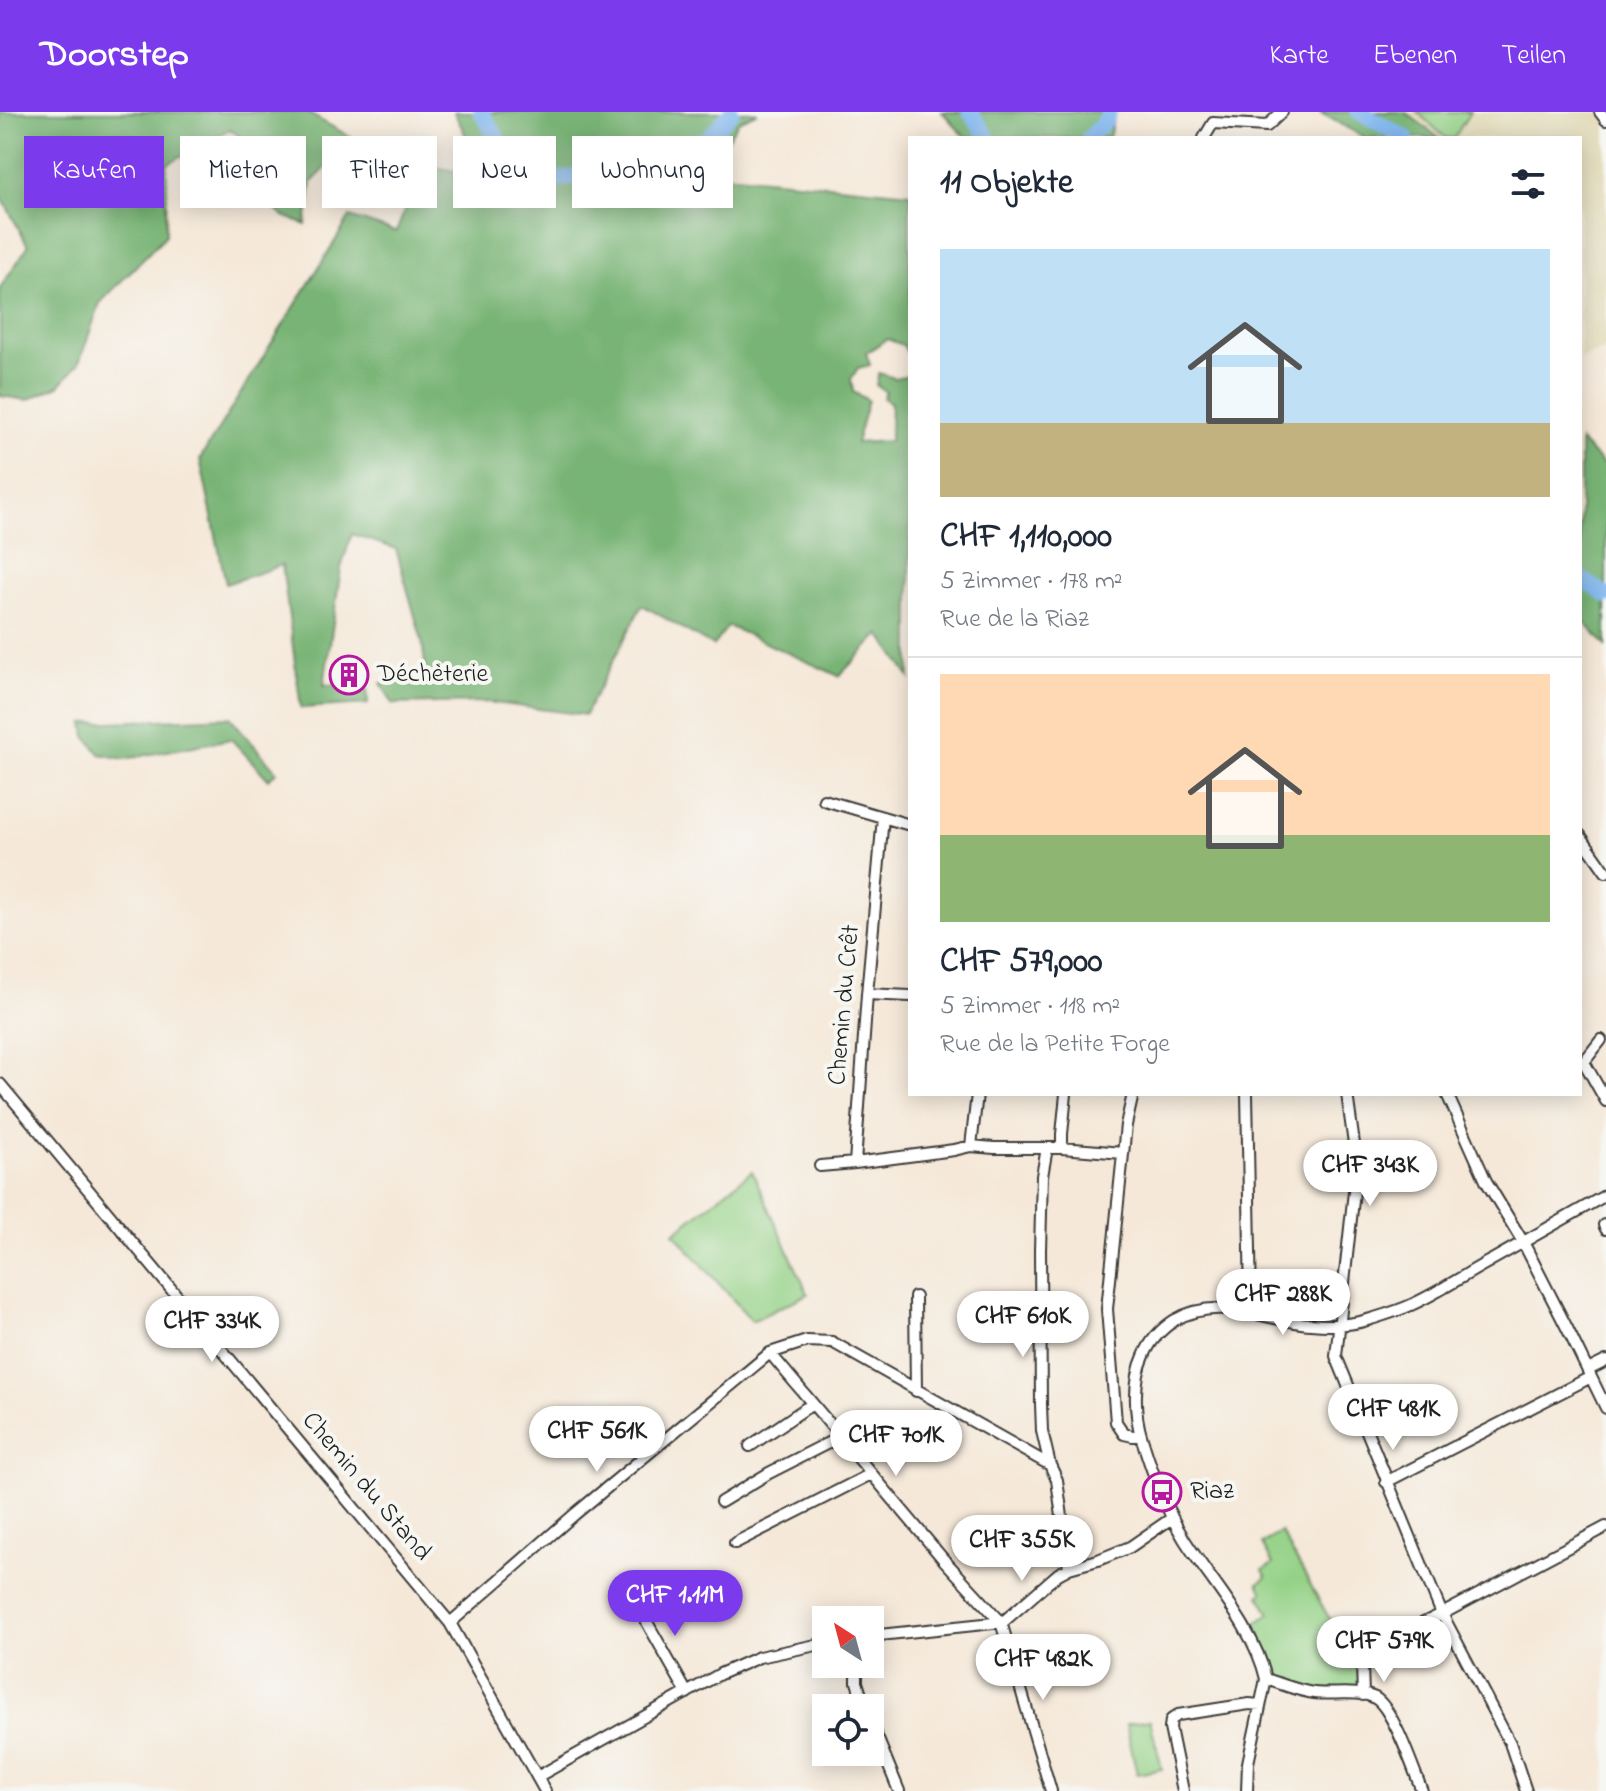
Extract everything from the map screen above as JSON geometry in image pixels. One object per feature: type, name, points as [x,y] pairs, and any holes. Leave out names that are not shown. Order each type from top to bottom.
[{"type":"street","points":[[1205,136],[1213,123],[1267,126],[1282,112]]},
{"type":"street","points":[[1600,112],[1606,120]]},
{"type":"street","points":[[824,800],[908,824]]},
{"type":"street","name":"Chemin du Crêt","points":[[855,1163],[883,817]]},
{"type":"street","points":[[1582,838],[1606,872]]},
{"type":"street","points":[[867,994],[908,996]]},
{"type":"street","points":[[1601,1040],[1584,1062],[1606,1101]]},
{"type":"street","name":"Chemin du Stand","points":[[0,1084],[450,1623],[545,1791]]},
{"type":"street","points":[[971,1146],[977,1096]]},
{"type":"street","points":[[1062,1148],[1066,1096]]},
{"type":"street","points":[[1133,1096],[1123,1153],[1107,1309],[1116,1422],[1124,1434],[1140,1436]]},
{"type":"street","points":[[1247,1096],[1249,1312]]},
{"type":"street","points":[[1347,1096],[1354,1144],[1355,1182],[1336,1356],[1442,1614],[1510,1743],[1526,1791]]},
{"type":"street","points":[[1448,1096],[1486,1181],[1523,1242],[1606,1408]]},
{"type":"street","points":[[820,1166],[971,1146],[1123,1153]]},
{"type":"street","points":[[1047,1148],[1042,1176],[1042,1431],[1057,1480],[1069,1568]]},
{"type":"street","points":[[1247,1791],[1248,1763],[1266,1679],[1262,1662],[1250,1639],[1172,1518],[1140,1436],[1137,1378],[1146,1351],[1154,1338],[1171,1323],[1196,1311],[1211,1308],[1310,1324],[1340,1324],[1366,1320],[1411,1305],[1606,1195]]},
{"type":"street","points":[[915,1297],[916,1391]]},
{"type":"street","points":[[450,1623],[575,1514],[770,1353],[807,1341],[832,1342],[1050,1465]]},
{"type":"street","points":[[770,1353],[944,1560],[1001,1622],[1051,1791]]},
{"type":"street","points":[[1386,1482],[1589,1374],[1606,1361]]},
{"type":"street","points":[[750,1446],[813,1405]]},
{"type":"street","points":[[721,1502],[769,1473],[840,1437]]},
{"type":"street","points":[[735,1543],[871,1474]]},
{"type":"street","points":[[884,1635],[1001,1622],[1058,1574],[1130,1547],[1172,1518]]},
{"type":"street","points":[[1363,1695],[1362,1664],[1366,1654],[1376,1646],[1606,1527]]},
{"type":"street","points":[[633,1597],[687,1693]]},
{"type":"street","points":[[537,1777],[720,1674],[759,1657],[812,1646]]},
{"type":"street","points":[[1266,1679],[1311,1693],[1375,1698],[1400,1736],[1422,1791]]},
{"type":"street","points":[[1183,1791],[1171,1720],[1178,1715],[1260,1705]]},
{"type":"street","points":[[884,1754],[899,1791]]},
{"type":"shaded area","points":[[1405,112],[1606,112],[1606,349],[1582,358],[1582,136],[1436,136]]},
{"type":"green space","points":[[0,112],[306,112],[349,136],[322,136],[322,172],[312,182],[306,225],[281,215],[274,208],[306,208],[306,136],[238,136],[230,129],[217,136],[180,136],[180,157],[167,164],[166,235],[100,303],[79,363],[59,386],[27,400],[0,396],[0,288],[28,246],[0,194]]},
{"type":"green space","points":[[454,112],[758,112],[739,121],[729,136],[572,136],[572,208],[733,208],[733,176],[908,193],[908,354],[903,345],[887,339],[866,353],[870,365],[858,368],[851,379],[853,392],[868,400],[856,443],[890,441],[891,403],[883,398],[886,392],[876,385],[879,373],[894,378],[908,375],[908,675],[880,634],[839,676],[728,626],[713,646],[642,605],[585,715],[486,702],[393,704],[381,683],[427,679],[422,641],[396,549],[352,534],[341,568],[324,685],[367,683],[368,704],[301,708],[282,565],[226,584],[200,459],[350,217],[396,232],[406,208],[437,208],[437,168],[453,171],[453,208],[556,208],[556,136],[466,136]]},
{"type":"green space","points":[[942,112],[1115,112],[1109,136],[964,136]]},
{"type":"green space","points":[[1319,112],[1405,112],[1436,136],[1362,136]]},
{"type":"green space","points":[[1417,112],[1470,112],[1455,136],[1444,136]]},
{"type":"green space","points":[[1582,443],[1606,467],[1606,646],[1582,619]]},
{"type":"green space","points":[[230,717],[277,772],[268,779],[231,739],[125,759],[100,754],[86,736],[84,723]]},
{"type":"green space","points":[[752,1171],[808,1294],[752,1321],[674,1233]]},
{"type":"green space","points":[[1281,1532],[1348,1652],[1363,1662],[1360,1692],[1312,1689],[1271,1674],[1255,1639],[1261,1635],[1254,1624],[1270,1614],[1259,1595],[1263,1592],[1258,1583],[1267,1577],[1263,1570],[1273,1564],[1262,1544]]},
{"type":"green space","points":[[1150,1720],[1162,1769],[1137,1774],[1126,1724]]},
{"type":"waterway","points":[[481,112],[515,166],[556,180],[597,172],[706,140],[732,112]]},
{"type":"waterway","points":[[970,112],[987,136]]},
{"type":"waterway","points":[[1091,136],[1106,120],[1109,112]]},
{"type":"waterway","points":[[1359,112],[1402,136]]},
{"type":"waterway","points":[[1582,579],[1606,595]]},
{"type":"place","name":"Déchèterie","points":[[349,675]]},
{"type":"place","name":"Riaz","points":[[1162,1492]]}]
